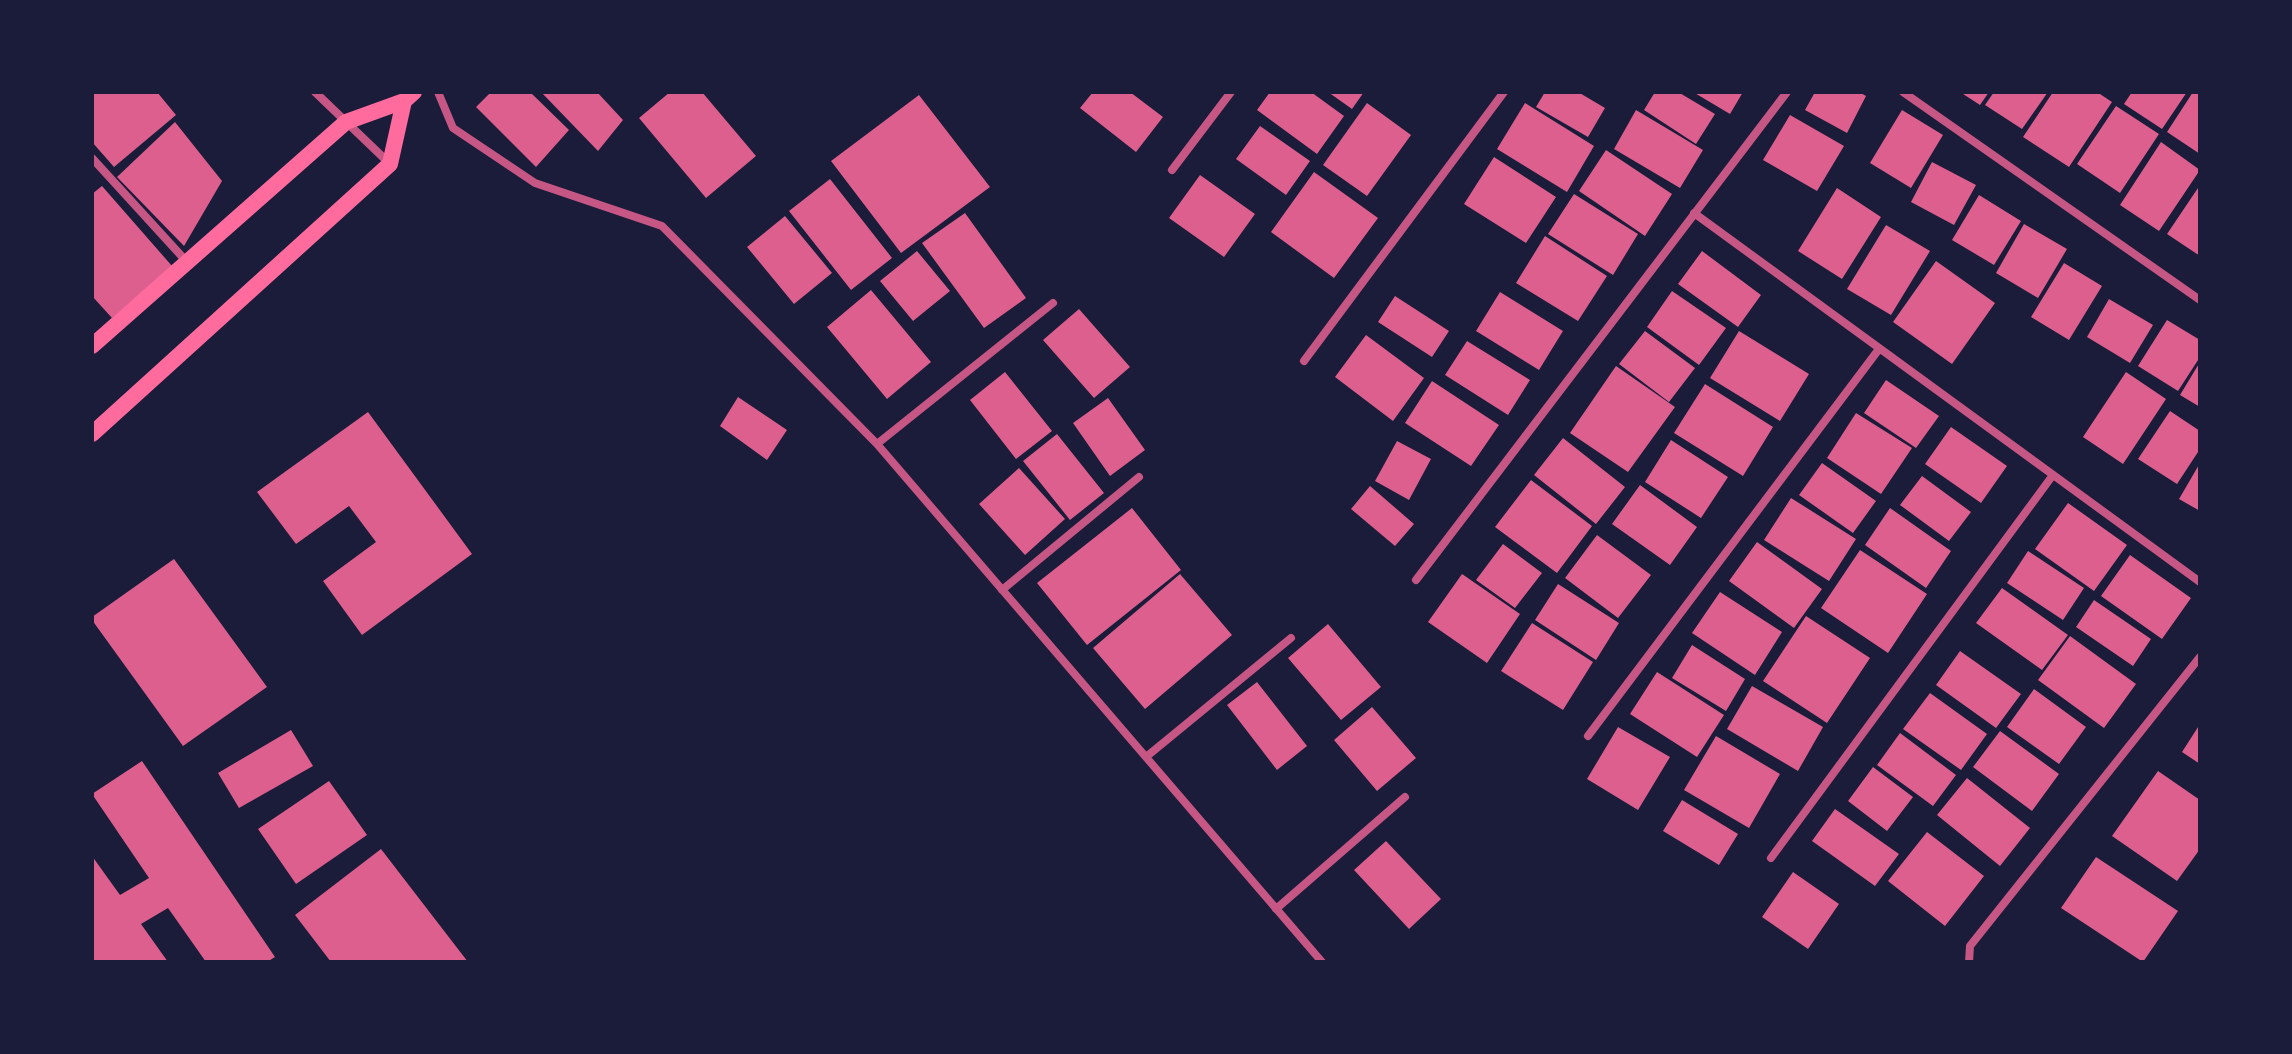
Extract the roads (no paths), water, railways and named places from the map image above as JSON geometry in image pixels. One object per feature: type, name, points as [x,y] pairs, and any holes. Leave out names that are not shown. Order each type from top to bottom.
[{"type":"main road","points":[[92,346],[346,122],[409,96]]},
{"type":"main road","points":[[92,434],[390,164],[409,96]]},
{"type":"street","points":[[315,92],[390,164]]},
{"type":"street","points":[[438,92],[453,128],[535,183],[662,226],[877,444],[1322,962]]},
{"type":"street","points":[[1172,170],[1231,92]]},
{"type":"street","points":[[1304,361],[1504,92]]},
{"type":"street","points":[[1416,580],[1787,92]]},
{"type":"street","points":[[1903,92],[2200,300]]},
{"type":"street","points":[[92,158],[187,262]]},
{"type":"street","points":[[1694,213],[2200,582]]},
{"type":"street","points":[[877,444],[1053,303]]},
{"type":"street","points":[[1588,736],[1879,349]]},
{"type":"street","points":[[1771,858],[2053,475]]},
{"type":"street","points":[[1002,590],[1139,477]]},
{"type":"street","points":[[1146,757],[1291,638]]},
{"type":"street","points":[[1969,962],[1970,946],[2200,657]]},
{"type":"street","points":[[1276,909],[1405,797]]}]
